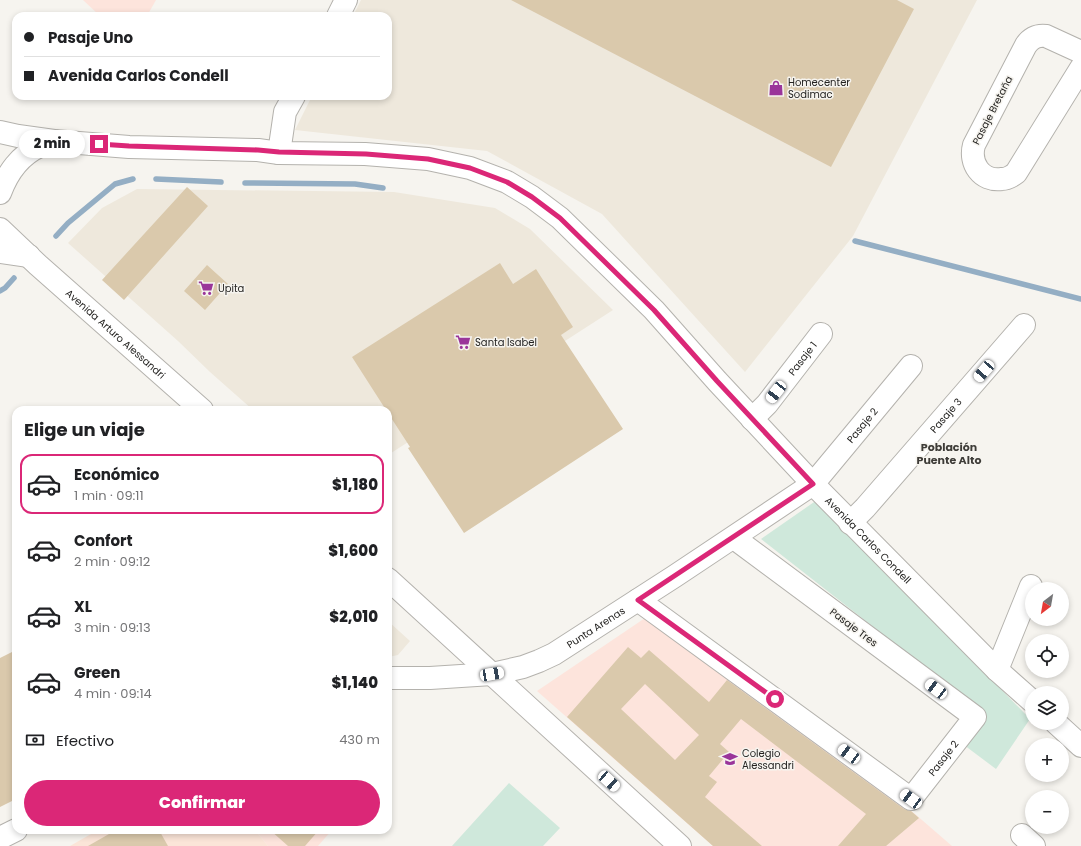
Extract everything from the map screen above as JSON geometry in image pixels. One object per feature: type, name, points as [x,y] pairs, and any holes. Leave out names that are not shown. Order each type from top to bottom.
[{"type":"street","points":[[340,12],[346,0]]},
{"type":"street","name":"Pasaje Bretaña","points":[[1081,52],[1046,36],[1035,37],[1026,45],[974,145],[972,156],[974,163],[983,175],[996,180],[1010,177],[1016,173],[1081,68]]},
{"type":"street","points":[[279,152],[285,112],[292,100]]},
{"type":"street","name":"Avenida Carlos Condell","points":[[0,132],[54,141],[129,146],[366,154],[428,159],[470,168],[507,182],[532,197],[560,218],[659,315],[752,419],[850,523],[997,670],[1025,695]]},
{"type":"street","points":[[0,193],[10,172],[19,161],[40,146],[54,141]]},
{"type":"street","name":"Avenida Arturo Alessandri","points":[[0,229],[198,406]]},
{"type":"street","points":[[0,252],[29,256]]},
{"type":"street","name":"Pasaje 3","points":[[850,523],[865,508],[1024,325]]},
{"type":"street","name":"Pasaje 1","points":[[752,419],[767,404],[821,334]]},
{"type":"street","name":"Pasaje 2","points":[[813,484],[911,366]]},
{"type":"street","name":"Punta Arenas","points":[[392,678],[430,678],[492,674],[523,667],[539,661],[554,654],[734,538],[813,484]]},
{"type":"street","name":"Pasaje Tres","points":[[734,538],[975,717]]},
{"type":"street","points":[[392,583],[680,846]]},
{"type":"street","name":"Pasaje 2","points":[[638,600],[911,799],[975,717]]},
{"type":"street","points":[[997,670],[1025,601]]},
{"type":"street","points":[[1064,730],[1081,746]]},
{"type":"street","points":[[0,838],[12,832]]},
{"type":"shaded area","points":[[83,0],[156,0],[149,12],[96,12]]},
{"type":"shaded area","points":[[361,0],[977,0],[853,236],[745,372],[602,214],[487,151],[295,130],[310,100],[392,100],[392,12],[355,12]]},
{"type":"shaded area","points":[[137,189],[394,192],[495,208],[530,229],[613,310],[392,452],[392,406],[248,406],[68,243],[102,208]]},
{"type":"shaded area","name":"Colegio Alessandri","points":[[651,614],[900,801],[952,846],[713,846],[537,691]]},
{"type":"shaded area","points":[[392,625],[410,641],[398,655],[392,656]]},
{"type":"shaded area","points":[[91,834],[258,834],[268,846],[70,846]]},
{"type":"shaded area","points":[[258,834],[328,834],[318,846],[268,846]]},
{"type":"green space","points":[[817,500],[1025,714],[1025,726],[996,769],[964,745],[987,716],[761,539]]},
{"type":"green space","points":[[509,783],[560,828],[543,846],[452,846]]},
{"type":"building","name":"Homecenter Sodimac","points":[[511,0],[897,0],[914,9],[831,167]]},
{"type":"building","points":[[187,187],[208,206],[124,300],[102,280]]},
{"type":"building","points":[[500,263],[513,284],[536,269],[573,327],[561,335],[623,429],[464,533],[408,448],[410,447],[392,419],[392,406],[383,406],[352,357]]},
{"type":"building","name":"Upita","points":[[207,265],[228,284],[205,310],[184,291]]},
{"type":"building","points":[[628,647],[641,658],[649,650],[709,702],[727,680],[904,809],[911,811],[919,818],[886,846],[838,846],[866,814],[741,719],[720,744],[729,752],[709,776],[717,782],[705,797],[762,846],[713,846],[567,717]],"holes":[[[645,684],[699,735],[675,760],[621,709]]]},
{"type":"building","points":[[12,652],[12,801],[0,807],[0,658]]},
{"type":"building","points":[[109,834],[161,834],[168,846],[88,846]]},
{"type":"building","points":[[274,834],[316,834],[305,846],[288,846]]},
{"type":"waterway","points":[[56,236],[68,223],[115,184],[133,179]]},
{"type":"waterway","points":[[156,179],[221,182]]},
{"type":"waterway","points":[[245,183],[355,184],[383,188]]},
{"type":"waterway","points":[[855,241],[1081,299]]},
{"type":"waterway","points":[[0,291],[5,288],[14,278]]},
{"type":"place","name":"Homecenter Sodimac","points":[[776,88]]},
{"type":"place","name":"Upita","points":[[206,288]]},
{"type":"place","name":"Santa Isabel","points":[[463,342]]},
{"type":"place","name":"Colegio Alessandri","points":[[730,759]]},
{"type":"district","name":"Población Puente Alto","points":[[949,453]]},
{"type":"route","points":[[99,144],[279,152],[366,154],[428,159],[470,168],[507,182],[532,197],[560,218],[659,315],[717,381],[813,484],[734,538],[638,600],[775,699]]}]
